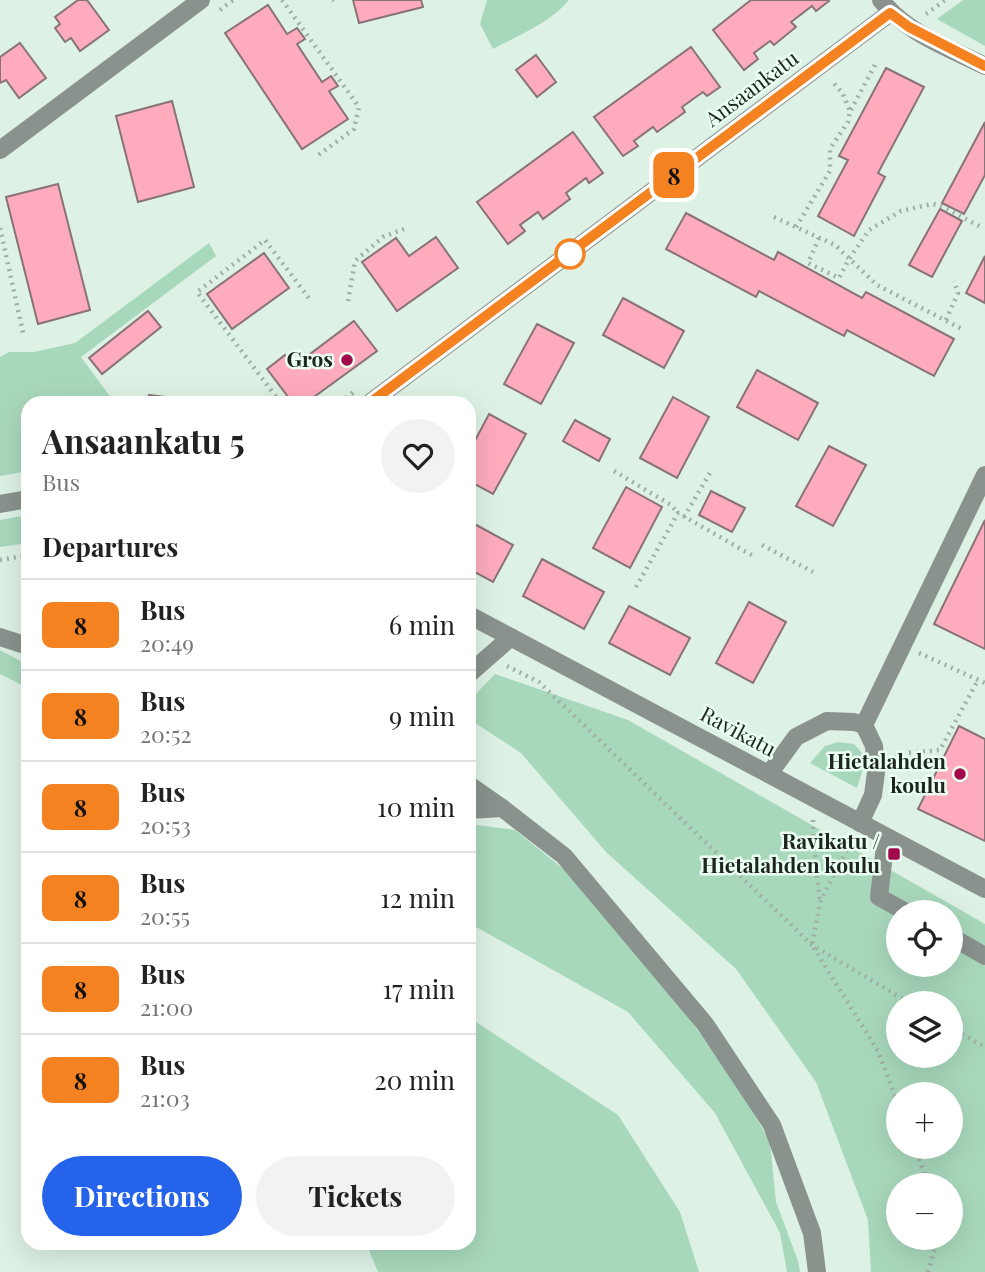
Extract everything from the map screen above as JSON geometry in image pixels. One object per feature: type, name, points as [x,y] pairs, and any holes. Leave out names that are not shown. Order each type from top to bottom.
[{"type":"street","points":[[0,150],[201,0]]},
{"type":"street","points":[[886,6],[909,27],[985,66]]},
{"type":"street","name":"Ansaankatu","points":[[379,396],[820,66],[886,6]]},
{"type":"street","points":[[864,725],[985,475]]},
{"type":"street","points":[[0,505],[21,500]]},
{"type":"street","name":"Ravikatu","points":[[476,619],[985,889]]},
{"type":"street","points":[[0,637],[21,644]]},
{"type":"street","points":[[476,668],[511,637]]},
{"type":"street","points":[[769,774],[796,737],[827,721],[864,725],[874,746],[876,772],[873,795],[860,823]]},
{"type":"street","points":[[476,790],[564,856],[705,1024],[772,1125],[812,1233],[817,1272]]},
{"type":"street","points":[[476,810],[502,808]]},
{"type":"street","points":[[886,901],[879,897],[887,837]]},
{"type":"street","points":[[963,943],[985,956]]},
{"type":"path","points":[[282,0],[359,107],[354,129],[317,156]]},
{"type":"path","points":[[796,227],[830,171],[830,149],[848,122],[850,111],[876,63]]},
{"type":"path","points":[[820,66],[843,94],[850,111]]},
{"type":"path","points":[[819,238],[808,263],[839,278],[849,258],[869,230],[901,211],[939,205],[981,227]]},
{"type":"path","points":[[774,216],[835,245],[877,285],[964,330]]},
{"type":"path","points":[[0,228],[24,337]]},
{"type":"path","points":[[348,302],[355,261],[383,237],[404,229]]},
{"type":"path","points":[[275,396],[197,292],[265,240],[311,301]]},
{"type":"path","points":[[946,320],[958,293],[954,281]]},
{"type":"path","points":[[614,471],[671,505],[684,517],[755,557]]},
{"type":"path","points":[[684,517],[711,471]]},
{"type":"path","points":[[636,587],[678,513]]},
{"type":"path","points":[[762,545],[813,572]]},
{"type":"path","points":[[0,559],[21,556]]},
{"type":"path","points":[[902,645],[985,683]]},
{"type":"path","points":[[488,657],[539,682],[812,944],[890,991]]},
{"type":"path","points":[[875,756],[940,750],[978,680]]},
{"type":"path","points":[[819,801],[813,815],[813,838],[820,902]]},
{"type":"path","points":[[860,823],[820,902],[812,944],[878,1052],[890,1082]]},
{"type":"path","points":[[963,1034],[985,1047]]},
{"type":"path","points":[[928,1272],[934,1250]]},
{"type":"green space","points":[[487,0],[569,0],[543,22],[493,49],[480,24]]},
{"type":"green space","points":[[963,0],[985,0],[985,46],[937,19]]},
{"type":"green space","points":[[209,243],[216,256],[81,357],[110,396],[21,396],[21,472],[0,476],[0,357],[9,352],[34,352],[75,343]]},
{"type":"green space","points":[[21,516],[21,544],[0,547],[0,520]]},
{"type":"green space","points":[[0,650],[21,661],[21,684],[0,674]]},
{"type":"green space","points":[[495,674],[628,720],[943,900],[886,900],[886,977],[963,977],[963,911],[985,924],[985,1272],[871,1272],[868,1220],[816,1082],[736,969],[606,852],[521,753],[476,724],[476,694]]},
{"type":"green space","points":[[838,742],[854,744],[863,754],[862,772],[857,788],[810,763],[825,746]]},
{"type":"green space","points":[[476,825],[515,830],[572,876],[664,984],[731,1076],[770,1141],[776,1202],[800,1272],[787,1272],[780,1233],[715,1113],[628,1012],[476,927]]},
{"type":"green space","points":[[476,1022],[618,1115],[680,1212],[699,1272],[378,1272],[369,1250],[476,1250]]},
{"type":"building","points":[[78,0],[87,0],[109,30],[80,51],[71,38],[65,42],[55,28],[60,24],[55,17]]},
{"type":"building","points":[[353,0],[421,0],[423,7],[359,23]]},
{"type":"building","points":[[751,0],[829,1],[816,11],[812,6],[791,22],[796,27],[774,45],[770,41],[754,53],[758,59],[744,70],[713,30]]},
{"type":"building","points":[[268,5],[287,34],[297,28],[305,39],[297,44],[322,82],[331,76],[338,86],[329,91],[348,119],[302,149],[225,33]]},
{"type":"building","points":[[20,43],[46,78],[19,98],[6,80],[0,83],[0,57]]},
{"type":"building","points":[[691,47],[720,87],[707,96],[703,92],[682,107],[685,112],[657,132],[653,127],[634,141],[638,146],[623,156],[594,117]]},
{"type":"building","points":[[536,55],[556,82],[537,97],[516,70]]},
{"type":"building","points":[[886,68],[924,87],[878,173],[885,177],[854,236],[818,216],[848,160],[839,156]]},
{"type":"building","points":[[172,101],[194,187],[138,202],[116,116]]},
{"type":"building","points":[[985,122],[985,175],[964,214],[942,203]]},
{"type":"building","points":[[573,132],[603,173],[589,183],[586,178],[566,193],[570,199],[543,219],[538,212],[520,225],[525,231],[508,244],[477,202]]},
{"type":"building","points":[[58,184],[90,310],[38,324],[6,197]]},
{"type":"building","points":[[940,209],[962,221],[932,277],[909,265]]},
{"type":"building","points":[[686,213],[774,260],[778,252],[862,298],[866,292],[954,339],[934,376],[847,330],[844,336],[759,291],[756,297],[666,249]]},
{"type":"building","points":[[436,237],[458,268],[397,311],[362,262],[396,238],[409,256]]},
{"type":"building","points":[[264,253],[289,288],[232,329],[207,294]]},
{"type":"building","points":[[985,256],[985,303],[966,293]]},
{"type":"building","points":[[623,298],[684,331],[664,368],[603,335]]},
{"type":"building","points":[[148,311],[161,327],[102,374],[89,358]]},
{"type":"building","points":[[354,321],[377,351],[315,396],[287,396],[267,369],[285,355],[294,366]]},
{"type":"building","points":[[537,324],[574,343],[541,404],[504,384]]},
{"type":"building","points":[[757,370],[818,403],[798,440],[737,407]]},
{"type":"building","points":[[673,397],[709,417],[677,478],[640,458]]},
{"type":"building","points":[[489,414],[526,434],[493,494],[476,485],[476,439]]},
{"type":"building","points":[[575,420],[610,439],[599,461],[563,441]]},
{"type":"building","points":[[829,446],[866,465],[833,526],[796,506]]},
{"type":"building","points":[[626,487],[662,507],[630,568],[593,548]]},
{"type":"building","points":[[711,491],[745,508],[732,532],[699,515]]},
{"type":"building","points":[[985,520],[985,649],[934,624]]},
{"type":"building","points":[[476,525],[513,545],[493,582],[476,573]]},
{"type":"building","points":[[542,559],[604,592],[584,629],[523,596]]},
{"type":"building","points":[[749,602],[786,622],[753,683],[716,663]]},
{"type":"building","points":[[629,606],[690,638],[670,675],[609,643]]},
{"type":"building","name":"Hietalahden koulu","points":[[959,726],[985,739],[985,841],[918,809]]},
{"type":"bus line","name":"8","points":[[379,396],[890,13],[909,27],[985,66]]},
{"type":"place","name":"Gros","points":[[347,360]]},
{"type":"place","name":"Hietalahden koulu","points":[[960,774]]},
{"type":"place","name":"Ravikatu / Hietalahden koulu","points":[[894,854]]}]
